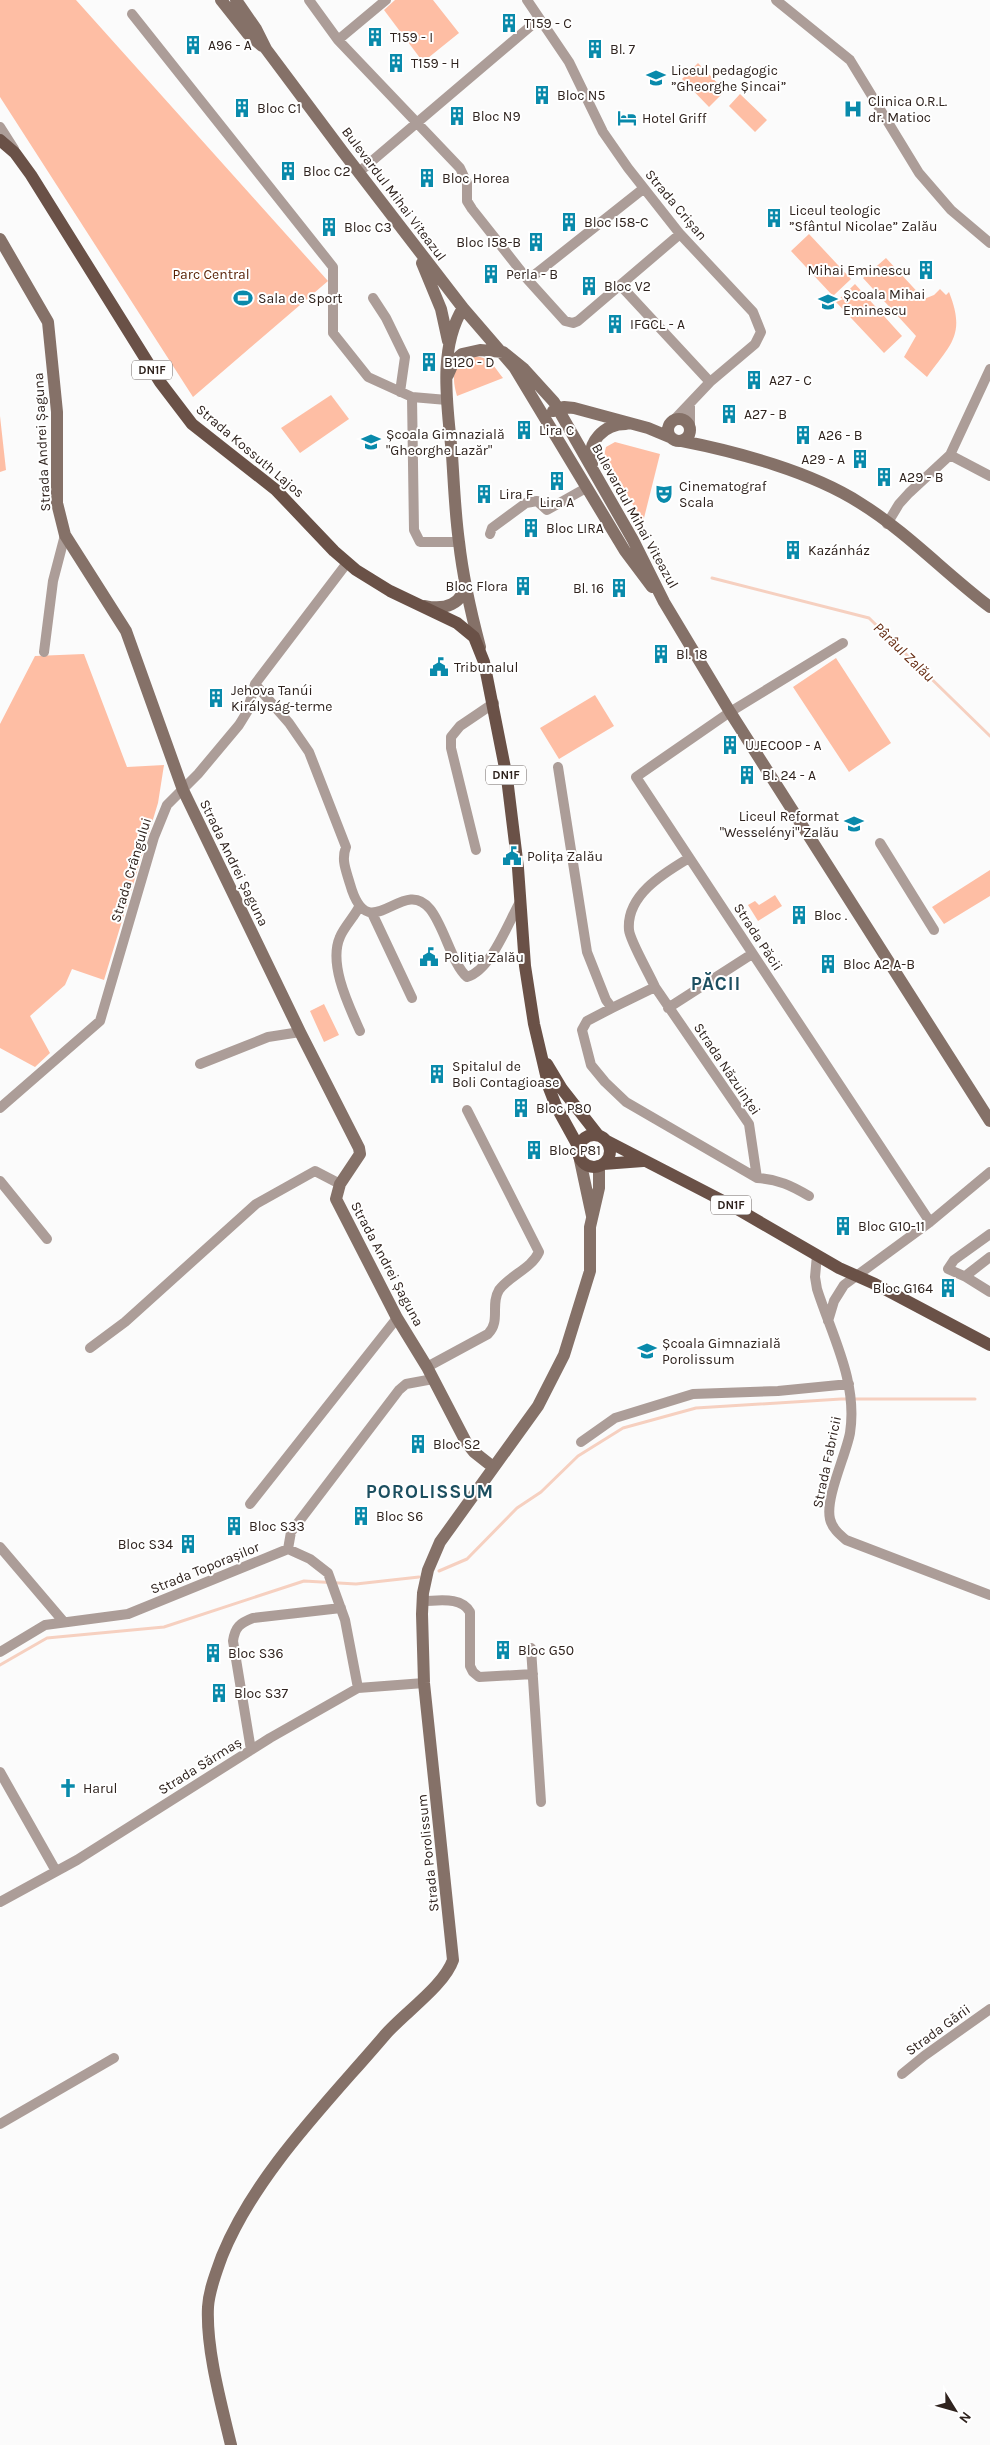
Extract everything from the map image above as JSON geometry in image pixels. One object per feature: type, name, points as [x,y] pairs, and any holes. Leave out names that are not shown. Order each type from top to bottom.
[{"type":"main road","name":"Bulevardul Mihai Viteazul","points":[[221,0],[248,34],[266,49]]},
{"type":"main road","name":"Bulevardul Mihai Viteazul","points":[[236,0],[256,29],[266,49],[463,308],[503,352],[524,369],[558,409],[633,540],[664,602],[730,712],[990,1121]]},
{"type":"main road","name":"Strada Kossuth Lajos","points":[[0,140],[21,161],[180,412],[215,444],[276,490],[347,563],[376,583],[458,622],[465,621],[470,615],[470,607]]},
{"type":"main road","points":[[409,238],[439,304],[449,351]]},
{"type":"main road","name":"Strada Andrei Șaguna","points":[[0,239],[48,322],[57,412],[57,503],[65,535],[126,631],[182,790],[359,1148],[360,1154],[340,1184],[336,1199],[397,1318],[430,1373],[466,1442],[474,1452],[493,1467]]},
{"type":"main road","points":[[463,308],[456,322],[449,351],[447,400],[458,542],[480,650]]},
{"type":"main road","points":[[448,375],[454,361],[462,354],[480,350],[503,352]]},
{"type":"main road","name":"Bulevardul Mihai Viteazul","points":[[503,352],[634,564],[664,602]]},
{"type":"main road","points":[[544,417],[558,409],[574,408],[631,424],[684,435]]},
{"type":"main road","points":[[648,428],[671,424],[678,420],[685,421],[684,435]]},
{"type":"main road","points":[[594,473],[590,458],[592,443],[610,427],[618,424],[631,424]]},
{"type":"main road","points":[[671,424],[669,432],[684,435],[705,446],[828,484],[861,504],[888,524],[990,607]]},
{"type":"main road","name":"Strada Kossuth Lajos","points":[[415,603],[434,608],[452,605],[461,597],[465,582]]},
{"type":"main road","name":"Strada Kossuth Lajos","points":[[446,617],[466,629],[474,637],[480,650]]},
{"type":"main road","name":"DN1F","points":[[480,650],[494,703],[512,814],[528,988],[539,1048],[546,1078],[556,1106],[578,1146],[580,1160]]},
{"type":"main road","name":"DN1F","points":[[539,1048],[562,1089],[603,1138],[643,1161],[727,1203],[816,1256],[857,1275],[990,1345]]},
{"type":"main road","points":[[578,1146],[588,1135],[603,1138],[610,1150],[601,1165]]},
{"type":"main road","points":[[580,1160],[589,1166],[643,1161]]},
{"type":"main road","name":"Strada Porolissum","points":[[580,1160],[592,1216]]},
{"type":"main road","name":"Strada Porolissum","points":[[231,2445],[208,2328],[208,2305],[212,2283],[229,2240],[250,2202],[270,2172],[388,2032],[444,1978],[453,1960],[424,1682],[423,1601],[428,1570],[440,1542],[538,1406],[564,1355],[590,1270],[592,1216],[598,1193],[601,1165]]},
{"type":"street","points":[[309,0],[338,40],[460,168],[466,183],[467,201],[472,210],[528,280],[565,321],[573,323],[621,286],[680,234]]},
{"type":"street","points":[[338,40],[386,0]]},
{"type":"street","name":"Strada Crișan","points":[[527,0],[569,62],[602,132],[643,189],[680,234],[753,312],[761,332],[755,344],[710,382],[671,424]]},
{"type":"street","points":[[776,0],[850,60],[918,173],[951,210],[990,243]]},
{"type":"street","points":[[132,14],[333,267],[333,333],[368,377],[412,397],[447,400]]},
{"type":"street","points":[[359,172],[539,19]]},
{"type":"street","points":[[0,127],[21,161]]},
{"type":"street","points":[[528,280],[643,189]]},
{"type":"street","points":[[621,286],[710,382]]},
{"type":"street","points":[[373,298],[386,318],[405,357],[400,392]]},
{"type":"street","points":[[888,524],[904,498],[950,454],[990,369]]},
{"type":"street","points":[[412,397],[414,530],[416,538],[420,542],[458,542]]},
{"type":"street","points":[[684,435],[690,404]]},
{"type":"street","points":[[950,454],[990,476]]},
{"type":"street","points":[[490,534],[492,528],[526,503],[537,501],[547,510],[586,488]]},
{"type":"street","points":[[44,652],[52,581],[65,535]]},
{"type":"street","name":"Strada Crângului","points":[[0,1108],[100,1021],[154,837],[167,806],[239,725],[247,712],[255,684],[347,563]]},
{"type":"street","name":"Strada Păcii","points":[[843,643],[730,712],[636,776],[930,1222]]},
{"type":"street","points":[[255,684],[289,723],[309,752],[346,847],[342,857],[355,902],[362,910],[372,913],[407,899],[416,899],[430,908],[468,977],[477,974],[488,961],[520,902]]},
{"type":"street","points":[[476,850],[451,737],[460,726],[494,703]]},
{"type":"street","points":[[558,767],[587,952],[606,1000],[612,1008]]},
{"type":"street","points":[[880,843],[934,930]]},
{"type":"street","name":"Strada Năzuinței","points":[[689,858],[659,877],[641,895],[633,910],[629,930],[655,987],[749,1124],[757,1178]]},
{"type":"street","points":[[359,907],[340,937],[336,956],[344,993],[360,1031]]},
{"type":"street","points":[[372,913],[412,998]]},
{"type":"street","points":[[668,1008],[752,954]]},
{"type":"street","points":[[655,987],[588,1021],[582,1030],[591,1065],[605,1082],[626,1102],[757,1178],[772,1179],[788,1184],[810,1196]]},
{"type":"street","points":[[200,1064],[268,1036],[300,1032]]},
{"type":"street","points":[[358,1688],[345,1620],[328,1573],[310,1559],[288,1549],[290,1532],[399,1390],[406,1384],[430,1373],[493,1328],[496,1323],[494,1299],[501,1288],[536,1260],[540,1252],[467,1110]]},
{"type":"street","points":[[90,1348],[124,1322],[256,1204],[315,1171],[340,1184]]},
{"type":"street","points":[[828,1322],[830,1310],[838,1292],[857,1275],[930,1222],[990,1172]]},
{"type":"street","points":[[0,1181],[46,1239]]},
{"type":"street","points":[[990,1234],[954,1260],[948,1269],[966,1277],[990,1292]]},
{"type":"street","name":"Strada Fabricii","points":[[816,1256],[815,1277],[850,1387],[852,1409],[850,1434],[831,1502],[829,1518],[833,1528],[846,1540],[990,1595]]},
{"type":"street","points":[[966,1277],[990,1257]]},
{"type":"street","points":[[250,1504],[397,1318]]},
{"type":"street","points":[[581,1442],[615,1418],[694,1394],[850,1387]]},
{"type":"street","points":[[0,1547],[63,1621]]},
{"type":"street","name":"Strada Toporașilor","points":[[0,1652],[45,1625],[63,1621],[128,1614],[288,1549]]},
{"type":"street","points":[[423,1601],[455,1601],[468,1608],[470,1612],[470,1666],[479,1677],[532,1674]]},
{"type":"street","points":[[251,1750],[233,1641],[234,1631],[240,1623],[253,1618],[341,1608]]},
{"type":"street","points":[[531,1648],[541,1802]]},
{"type":"street","name":"Strada Sărmaș","points":[[0,1902],[56,1871],[251,1750],[358,1688],[424,1682]]},
{"type":"street","points":[[0,1772],[56,1871]]},
{"type":"street","name":"Strada Gării","points":[[902,2074],[990,2009]]},
{"type":"street","points":[[0,2124],[114,2058]]},
{"type":"green space","name":"Parc Central","points":[[0,0],[76,0],[328,281],[193,397],[0,97]]},
{"type":"green space","points":[[395,0],[433,0],[459,33],[423,62],[384,10]]},
{"type":"green space","points":[[698,63],[725,91],[709,107],[682,79]]},
{"type":"green space","points":[[740,94],[767,120],[755,132],[729,106]]},
{"type":"green space","points":[[809,234],[851,279],[833,296],[791,251]]},
{"type":"green space","points":[[886,258],[924,299],[934,295],[940,289],[946,295],[949,292],[954,307],[956,329],[949,347],[927,377],[904,357],[916,336],[863,278]]},
{"type":"green space","points":[[855,284],[902,336],[884,353],[836,302]]},
{"type":"green space","points":[[466,356],[485,358],[503,378],[457,396],[454,374],[458,365]]},
{"type":"green space","points":[[331,395],[349,419],[300,453],[281,428]]},
{"type":"green space","points":[[0,416],[6,470],[0,472]]},
{"type":"green space","points":[[615,442],[660,454],[643,522],[604,455],[606,447]]},
{"type":"green space","points":[[84,654],[127,767],[164,765],[158,803],[104,980],[72,969],[65,985],[30,1016],[50,1053],[35,1067],[0,1048],[0,724],[35,656]]},
{"type":"green space","points":[[836,658],[891,743],[849,772],[793,687]]},
{"type":"green space","points":[[595,695],[614,726],[559,759],[540,728]]},
{"type":"green space","points":[[990,870],[990,896],[944,924],[932,907]]},
{"type":"green space","points":[[775,895],[782,906],[758,921],[748,905],[755,901],[759,905]]},
{"type":"green space","points":[[324,1004],[339,1035],[324,1042],[310,1011]]},
{"type":"waterway","name":"Pârâul Zalău","points":[[712,578],[869,618],[990,736]]},
{"type":"waterway","points":[[439,1571],[467,1559],[517,1508],[541,1492],[578,1456],[623,1428],[696,1408],[841,1399],[975,1399]]},
{"type":"waterway","points":[[0,1665],[47,1638],[164,1627],[304,1581],[356,1584],[419,1577]]},
{"type":"place","name":"T159 - C","points":[[509,23]]},
{"type":"place","name":"T159 - I","points":[[375,37]]},
{"type":"place","name":"A96 - A","points":[[193,45]]},
{"type":"place","name":"Bl. 7","points":[[595,49]]},
{"type":"place","name":"T159 - H","points":[[396,63]]},
{"type":"place","name":"Liceul pedagogic ”Gheorghe Șincai”","points":[[656,78]]},
{"type":"place","name":"Bloc N5","points":[[542,95]]},
{"type":"place","name":"Bloc C1","points":[[242,108]]},
{"type":"place","name":"Clinica O.R.L. dr. Matioc","points":[[853,109]]},
{"type":"place","name":"Bloc N9","points":[[457,116]]},
{"type":"place","name":"Hotel Griff","points":[[627,118]]},
{"type":"place","name":"Bloc C2","points":[[288,171]]},
{"type":"place","name":"Bloc Horea","points":[[427,178]]},
{"type":"place","name":"Liceul teologic ”Sfântul Nicolae” Zalău","points":[[774,218]]},
{"type":"place","name":"Bloc I58-C","points":[[569,222]]},
{"type":"place","name":"Bloc C3","points":[[329,227]]},
{"type":"place","name":"Bloc I58-B","points":[[536,242]]},
{"type":"place","name":"Mihai Eminescu","points":[[926,270]]},
{"type":"place","name":"Perla - B","points":[[491,274]]},
{"type":"place","name":"Bloc V2","points":[[589,286]]},
{"type":"place","name":"Sala de Sport","points":[[243,298]]},
{"type":"place","name":"Școala Mihai Eminescu","points":[[828,302]]},
{"type":"place","name":"IFGCL - A","points":[[615,324]]},
{"type":"place","name":"B120 - D","points":[[429,362]]},
{"type":"place","name":"A27 - C","points":[[754,380]]},
{"type":"place","name":"A27 - B","points":[[729,414]]},
{"type":"place","name":"Lira C","points":[[524,430]]},
{"type":"place","name":"A26 - B","points":[[803,435]]},
{"type":"place","name":"Școala Gimnazială \"Gheorghe Lazăr\"","points":[[371,442]]},
{"type":"place","name":"A29 - A","points":[[860,459]]},
{"type":"place","name":"A29 - B","points":[[884,477]]},
{"type":"place","name":"Lira A","points":[[557,481]]},
{"type":"place","name":"Lira F","points":[[484,494]]},
{"type":"place","name":"Cinematograf Scala","points":[[664,494]]},
{"type":"place","name":"Bloc LIRA","points":[[531,528]]},
{"type":"place","name":"Kazánház","points":[[793,550]]},
{"type":"place","name":"Bloc Flora","points":[[523,586]]},
{"type":"place","name":"Bl. 16","points":[[619,588]]},
{"type":"place","name":"Bl. 18","points":[[661,654]]},
{"type":"place","name":"Tribunalul","points":[[439,667]]},
{"type":"place","name":"Jehova Tanúi Királyság-terme","points":[[216,698]]},
{"type":"place","name":"UJECOOP - A","points":[[730,745]]},
{"type":"place","name":"Bl. 24 - A","points":[[747,775]]},
{"type":"place","name":"Liceul Reformat \"Wesselényi\" Zalău","points":[[854,824]]},
{"type":"place","name":"Polița Zalău","points":[[512,856]]},
{"type":"place","name":"Bloc .","points":[[799,915]]},
{"type":"place","name":"Poliția Zalău","points":[[429,957]]},
{"type":"place","name":"Bloc A2 A-B","points":[[828,964]]},
{"type":"place","name":"Spitalul de Boli Contagioase","points":[[437,1074]]},
{"type":"place","name":"Bloc P80","points":[[521,1108]]},
{"type":"place","name":"Bloc P81","points":[[534,1150]]},
{"type":"place","name":"Bloc G10-11","points":[[843,1226]]},
{"type":"place","name":"Bloc G164","points":[[948,1288]]},
{"type":"place","name":"Școala Gimnazială Porolissum","points":[[647,1351]]},
{"type":"place","name":"Bloc S2","points":[[418,1444]]},
{"type":"place","name":"Bloc S6","points":[[361,1516]]},
{"type":"place","name":"Bloc S33","points":[[234,1526]]},
{"type":"place","name":"Bloc S34","points":[[188,1544]]},
{"type":"place","name":"Bloc G50","points":[[503,1650]]},
{"type":"place","name":"Bloc S36","points":[[213,1653]]},
{"type":"place","name":"Bloc S37","points":[[219,1693]]},
{"type":"place","name":"Harul","points":[[68,1788]]},
{"type":"district","name":"PĂCII","points":[[716,984]]},
{"type":"district","name":"POROLISSUM","points":[[430,1492]]}]
